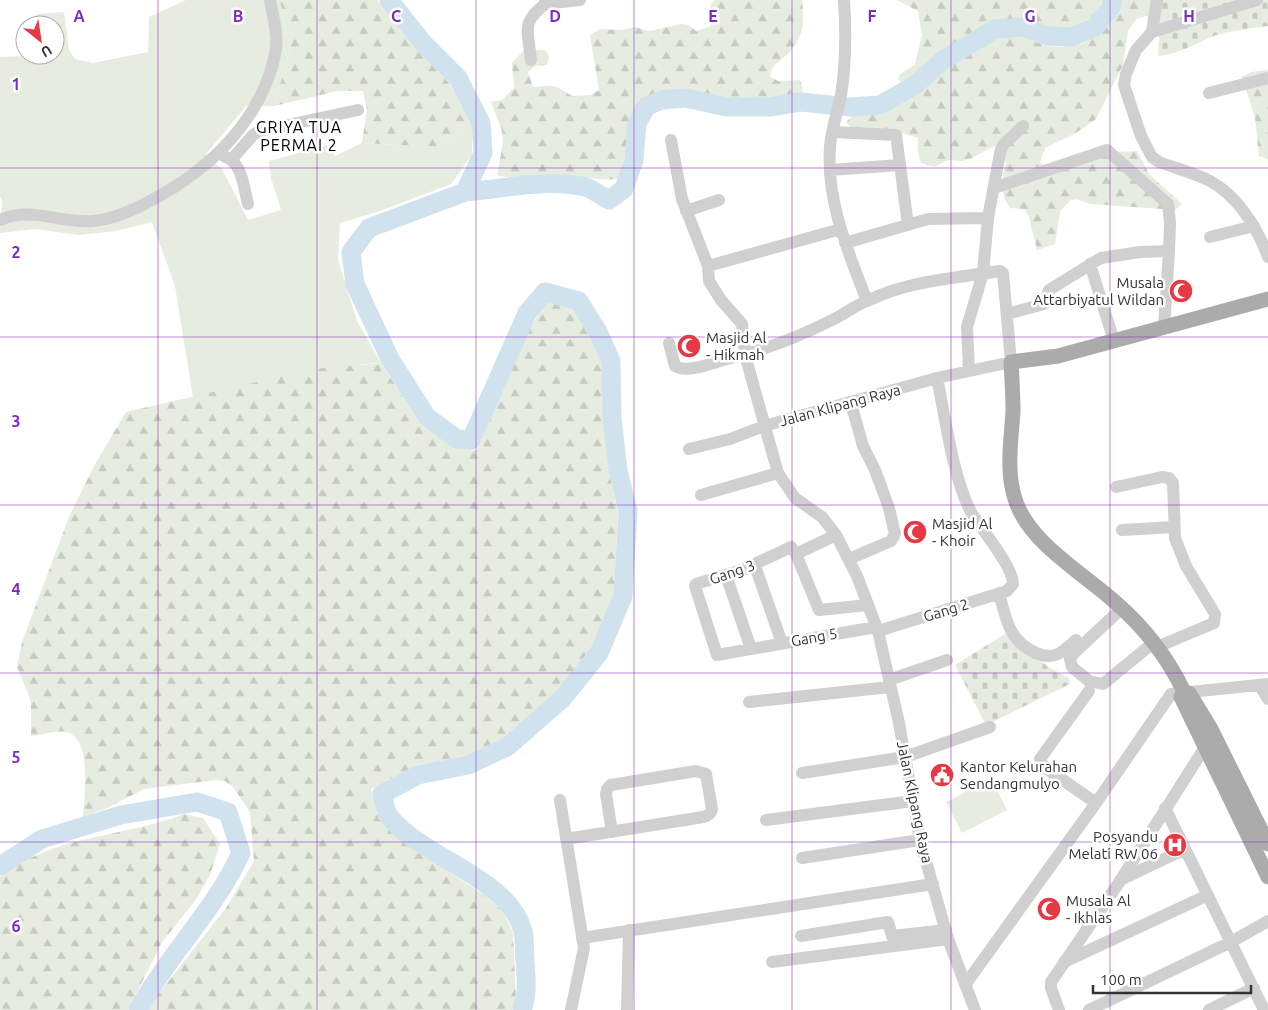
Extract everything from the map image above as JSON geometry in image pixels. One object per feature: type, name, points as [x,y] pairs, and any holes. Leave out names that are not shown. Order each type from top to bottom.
[{"type":"main road","name":"Jalan Klipang Raya","points":[[1011,362],[1058,356],[1268,298]]},
{"type":"main road","points":[[1011,362],[1013,410],[1010,458],[1011,484],[1015,501],[1038,536],[1119,605],[1168,662],[1184,692],[1189,693],[1211,729],[1224,770],[1268,877]]},
{"type":"main road","points":[[1184,692],[1181,697],[1205,747],[1224,770],[1268,844]]},
{"type":"street","points":[[0,220],[26,214],[92,221],[111,218],[131,211],[167,193],[218,155],[239,132],[253,110],[266,82],[276,48],[276,35],[270,0]]},
{"type":"street","points":[[531,60],[528,24],[530,18],[546,1],[580,0]]},
{"type":"street","points":[[844,0],[841,94],[830,145],[830,170],[841,229],[867,301]]},
{"type":"street","points":[[1152,32],[1157,0]]},
{"type":"street","points":[[1257,0],[1229,4],[1152,32],[1136,50],[1126,74],[1124,85],[1147,149],[1159,162],[1210,181],[1220,188],[1241,209],[1254,226],[1268,257]]},
{"type":"street","points":[[1208,93],[1268,78]]},
{"type":"street","points":[[232,159],[253,135],[259,131],[358,110]]},
{"type":"street","points":[[969,370],[967,327],[983,273],[988,218],[1003,145],[1023,126]]},
{"type":"street","points":[[833,132],[894,134],[908,225]]},
{"type":"street","points":[[671,140],[682,199],[708,266],[712,287],[742,324],[745,355],[764,426],[730,439],[689,449]]},
{"type":"street","points":[[994,188],[1107,150],[1168,204],[1170,223],[1164,327]]},
{"type":"street","points":[[218,155],[232,159],[237,165],[248,204]]},
{"type":"street","points":[[830,170],[900,165]]},
{"type":"street","points":[[686,211],[719,200]]},
{"type":"street","points":[[845,243],[928,219],[988,218]]},
{"type":"street","points":[[1210,237],[1254,226]]},
{"type":"street","points":[[708,266],[841,229]]},
{"type":"street","points":[[1007,314],[1044,304],[1049,290],[1101,258],[1140,252],[1169,251]]},
{"type":"street","points":[[1090,264],[1114,341]]},
{"type":"street","points":[[669,343],[674,364],[681,369],[745,355],[829,322],[867,301],[915,284],[983,273],[1002,272],[1011,362]]},
{"type":"street","name":"Jalan Klipang Raya","points":[[975,1010],[947,935],[920,840],[905,756],[877,629],[849,559],[836,535],[822,517],[795,498],[778,474],[764,426],[937,378],[1011,362]]},
{"type":"street","name":"Gang 2","points":[[877,629],[999,594],[1013,586],[1010,571],[971,511],[963,490],[937,378]]},
{"type":"street","points":[[849,559],[891,541],[895,534],[889,508],[875,470],[862,446],[851,403]]},
{"type":"street","points":[[701,495],[778,474]]},
{"type":"street","points":[[1116,487],[1162,477],[1169,478],[1173,483],[1174,527],[1186,566],[1215,614],[1216,620],[1214,623],[1155,645],[1103,684],[1088,680],[1072,667],[1070,659],[1119,605]]},
{"type":"street","points":[[1122,530],[1174,527]]},
{"type":"street","name":"Gang 3","points":[[751,649],[718,655],[695,586],[696,584],[755,566],[757,563],[791,547],[796,554],[836,535]]},
{"type":"street","points":[[796,554],[819,610],[868,605]]},
{"type":"street","points":[[755,566],[782,643]]},
{"type":"street","points":[[726,575],[751,649]]},
{"type":"street","points":[[999,594],[1007,623],[1018,642],[1047,656],[1062,653],[1119,605]]},
{"type":"street","name":"Gang 5","points":[[751,649],[877,629]]},
{"type":"street","points":[[749,702],[890,684],[947,660]]},
{"type":"street","points":[[965,985],[1096,803],[1171,694],[1264,685],[1268,699]]},
{"type":"street","points":[[1089,691],[1040,759],[1044,767],[1096,803]]},
{"type":"street","points":[[802,773],[905,756],[990,727]]},
{"type":"street","points":[[1059,1010],[1050,985],[1205,747]]},
{"type":"street","points":[[566,839],[612,832],[708,815],[712,808],[706,774],[696,771],[611,785],[606,794],[612,832]]},
{"type":"street","points":[[560,800],[582,938],[582,959],[571,1010]]},
{"type":"street","points":[[766,820],[913,801]]},
{"type":"street","points":[[1165,808],[1264,1010]]},
{"type":"street","points":[[802,858],[920,840]]},
{"type":"street","points":[[1120,880],[1185,849]]},
{"type":"street","points":[[582,938],[933,884]]},
{"type":"street","points":[[1064,962],[1208,895]]},
{"type":"street","points":[[1089,1010],[1231,942],[1268,921]]},
{"type":"street","points":[[801,936],[888,922],[892,936],[947,935]]},
{"type":"street","points":[[627,1010],[629,930]]},
{"type":"street","points":[[772,962],[947,935]]},
{"type":"street","points":[[1209,1010],[1254,988]]},
{"type":"green space","points":[[186,0],[280,0],[290,49],[274,106],[246,106],[206,154],[222,169],[248,220],[281,210],[271,178],[269,161],[331,144],[335,156],[362,143],[437,147],[472,126],[472,155],[451,184],[380,211],[340,223],[338,260],[357,321],[381,363],[363,364],[193,397],[175,286],[152,222],[116,231],[79,235],[35,229],[0,233],[2,200],[0,196],[0,57],[15,56],[15,65],[65,65],[65,20],[69,50],[75,59],[93,63],[148,52],[149,17]]},
{"type":"green space","points":[[280,0],[377,0],[417,50],[450,84],[472,126],[437,147],[362,143],[367,110],[363,91],[337,91],[274,106],[290,49]]},
{"type":"green space","points":[[714,0],[802,0],[803,24],[799,39],[790,52],[774,66],[770,77],[778,81],[800,80],[803,89],[799,97],[737,100],[698,97],[689,92],[658,91],[645,100],[634,117],[619,179],[595,179],[556,174],[512,178],[497,175],[503,143],[502,131],[491,102],[502,100],[514,88],[512,63],[524,50],[545,50],[549,56],[547,65],[535,66],[528,72],[533,87],[554,86],[572,96],[591,95],[599,90],[590,35],[600,29],[621,30],[635,27],[649,31],[681,24],[688,25],[696,31],[711,26],[710,7]]},
{"type":"green space","points":[[897,0],[1103,0],[1092,16],[1080,25],[1068,29],[1014,23],[990,27],[955,45],[915,79],[904,85],[898,79],[900,74],[915,65],[922,35],[918,11]]},
{"type":"green space","points":[[1117,0],[1161,0],[1161,11],[1136,19],[1128,31],[1123,65],[1096,119],[1076,133],[1045,148],[1040,162],[1052,172],[1118,152],[1137,151],[1149,174],[1182,204],[1175,210],[1091,204],[1076,199],[1071,200],[1060,211],[1055,244],[1037,250],[1029,217],[1024,209],[1010,208],[1004,197],[1003,180],[1006,162],[994,146],[972,158],[962,161],[948,160],[934,167],[921,163],[918,153],[918,138],[898,132],[852,129],[846,122],[852,116],[895,104],[956,60],[998,35],[1018,31],[1029,39],[1041,44],[1055,46],[1068,46],[1094,38],[1112,18]]},
{"type":"green space","points":[[1161,0],[1268,0],[1268,26],[1223,33],[1178,52],[1158,56]]},
{"type":"green space","points":[[64,12],[64,15],[37,15],[37,14]]},
{"type":"green space","points":[[1268,70],[1268,159],[1259,156],[1255,118],[1242,77],[1252,72]]},
{"type":"green space","points":[[548,302],[573,309],[590,337],[602,363],[603,418],[609,472],[618,512],[614,594],[591,649],[557,691],[502,739],[465,756],[415,766],[371,789],[379,819],[402,841],[487,897],[503,912],[513,933],[516,1001],[512,1010],[148,1010],[156,997],[226,908],[254,861],[250,812],[233,787],[225,781],[215,780],[144,789],[107,808],[83,817],[84,756],[75,737],[66,732],[31,736],[31,701],[17,667],[22,642],[69,517],[94,466],[126,412],[313,369],[381,363],[420,424],[454,448],[477,450],[516,354],[536,318]]},
{"type":"green space","points":[[1005,634],[1047,666],[1069,678],[1070,684],[986,725],[955,665]]},
{"type":"green space","points":[[991,779],[1007,810],[962,833],[946,802]]},
{"type":"green space","points":[[184,814],[203,818],[220,844],[210,875],[195,901],[162,942],[128,1010],[0,1010],[0,877],[21,863],[43,852],[66,844],[161,822]]},
{"type":"waterway","points":[[389,0],[424,44],[458,78],[481,123],[483,153],[465,192],[369,228],[351,252],[355,284],[390,359],[427,417],[457,439],[471,440],[527,313],[545,292],[579,301],[598,332],[611,361],[612,418],[618,470],[628,511],[623,596],[599,653],[563,698],[507,747],[468,765],[418,775],[382,794],[389,816],[403,831],[483,882],[501,896],[515,912],[524,938],[526,986],[522,1010]]},
{"type":"waterway","points":[[465,192],[525,185],[555,184],[585,187],[609,200],[624,189],[634,160],[637,123],[647,106],[662,100],[685,98],[727,107],[769,107],[801,102],[849,107],[880,105],[915,85],[942,61],[995,29],[1023,27],[1048,36],[1071,37],[1094,28],[1111,7],[1112,0]]},
{"type":"waterway","points":[[0,866],[42,839],[121,815],[197,802],[228,812],[241,853],[218,894],[163,970],[138,1010]]},
{"type":"place","name":"Musala Attarbiyatul Wildan","points":[[1181,291]]},
{"type":"place","name":"Masjid Al - Hikmah","points":[[689,346]]},
{"type":"place","name":"Masjid Al - Khoir","points":[[915,532]]},
{"type":"place","name":"Kantor Kelurahan Sendangmulyo","points":[[942,775]]},
{"type":"place","name":"Posyandu Melati RW 06","points":[[1175,845]]},
{"type":"place","name":"Musala Al - Ikhlas","points":[[1049,909]]},
{"type":"district","name":"GRIYA TUA PERMAI 2","points":[[299,136]]}]
